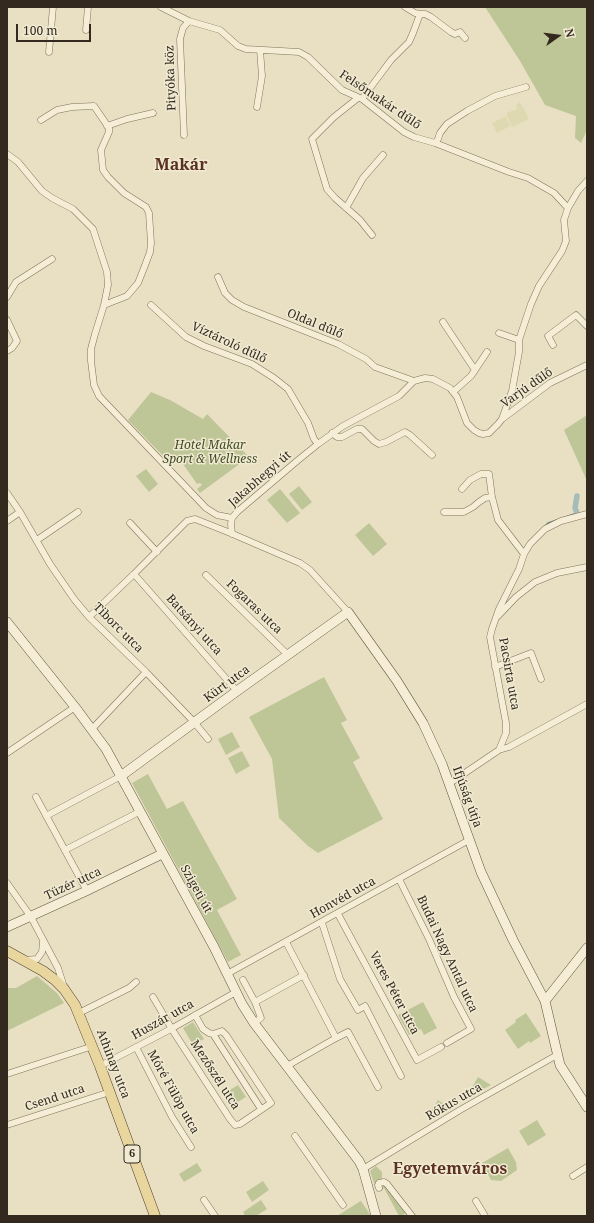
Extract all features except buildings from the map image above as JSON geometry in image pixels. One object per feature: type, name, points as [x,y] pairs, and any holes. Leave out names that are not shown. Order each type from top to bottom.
[{"type":"main road","name":"Athinay utca","points":[[7,951],[48,975],[64,989],[79,1013],[93,1046],[155,1216]]},
{"type":"street","points":[[49,52],[53,7]]},
{"type":"street","points":[[86,30],[88,7]]},
{"type":"street","name":"Felsőmakár dűlő","points":[[161,7],[189,21],[220,30],[238,46],[246,49],[299,52],[308,57],[342,90],[360,98],[414,138],[435,143],[528,178],[554,194],[568,208]]},
{"type":"street","points":[[404,7],[415,13],[425,14],[431,17],[451,32],[455,34],[460,32],[465,38]]},
{"type":"street","points":[[372,236],[360,220],[327,189],[312,139],[334,117],[360,98],[391,60],[409,42],[420,14]]},
{"type":"street","name":"Pityóka köz","points":[[184,135],[180,39],[183,28],[189,21]]},
{"type":"street","points":[[257,107],[262,76],[260,50]]},
{"type":"street","points":[[435,143],[447,124],[467,111],[495,96],[526,87]]},
{"type":"street","points":[[41,120],[57,110],[72,107],[94,106],[107,126],[109,132],[101,150],[103,170],[108,178],[124,193],[148,209],[150,217],[150,252],[138,283],[131,292],[123,298],[104,306]]},
{"type":"street","points":[[107,126],[152,113]]},
{"type":"street","points":[[7,154],[18,162],[42,191],[73,209],[93,229],[106,272],[108,285],[104,306],[91,349],[94,385],[99,396],[206,508],[217,515],[232,518]]},
{"type":"street","points":[[346,208],[362,178],[382,155]]},
{"type":"street","points":[[414,381],[425,378],[433,379],[444,384],[453,392],[460,404],[467,424],[478,433],[488,433],[498,424],[502,419],[512,392],[519,352],[519,340],[531,304],[539,286],[564,247],[566,241],[564,220],[568,208],[578,191],[587,181]]},
{"type":"street","points":[[7,297],[16,282],[52,259]]},
{"type":"street","name":"Oldal dűlő","points":[[218,276],[225,293],[232,300],[244,307],[338,344],[366,359],[375,367],[414,381]]},
{"type":"street","name":"Víztároló dűlő","points":[[151,304],[186,337],[204,346],[252,364],[288,389],[308,423],[314,439],[318,444]]},
{"type":"street","points":[[553,345],[548,336],[576,315],[587,326]]},
{"type":"street","points":[[7,320],[17,341],[12,348],[7,351]]},
{"type":"street","points":[[443,322],[475,370]]},
{"type":"street","points":[[499,333],[519,340]]},
{"type":"street","points":[[453,392],[471,376],[487,352]]},
{"type":"street","name":"Varjú dűlő","points":[[502,419],[550,383],[587,366]]},
{"type":"street","name":"Jakabhegyi út","points":[[232,534],[232,518],[237,512],[332,433],[399,396],[414,381]]},
{"type":"street","points":[[332,433],[337,437],[342,437],[362,428],[374,441],[379,444],[405,432],[432,455]]},
{"type":"street","points":[[462,489],[470,480],[481,474],[489,474],[492,498],[498,520],[524,554]]},
{"type":"street","name":"Tiborc utca","points":[[7,492],[50,564],[74,599],[194,722],[208,740]]},
{"type":"street","points":[[444,512],[464,512],[485,498],[492,498]]},
{"type":"street","points":[[7,521],[20,512]]},
{"type":"street","points":[[37,540],[78,512]]},
{"type":"street","name":"Pacsirta utca","points":[[450,783],[499,750],[506,733],[506,723],[490,637],[492,628],[507,591],[519,569],[524,554],[530,544],[545,529],[561,521],[587,514]]},
{"type":"street","points":[[90,616],[187,521],[195,519],[284,555],[305,566],[348,612]]},
{"type":"street","points":[[130,523],[156,552]]},
{"type":"street","points":[[497,618],[516,597],[535,582],[557,573],[587,567]]},
{"type":"street","name":"Batsányi utca","points":[[134,574],[237,691]]},
{"type":"street","name":"Fogaras utca","points":[[206,575],[288,655]]},
{"type":"street","name":"Kürt utca","points":[[121,776],[348,612]]},
{"type":"street","name":"Ifjúság útja","points":[[348,612],[397,681],[423,723],[450,783],[469,840],[484,878],[513,940],[545,1001],[557,1055],[564,1072],[587,1107]]},
{"type":"street","name":"Szigeti út","points":[[7,622],[75,707],[106,749],[236,992],[258,1021],[287,1066],[353,1152],[363,1169],[376,1216]]},
{"type":"street","points":[[495,667],[531,653],[541,679]]},
{"type":"street","points":[[92,729],[146,672]]},
{"type":"street","points":[[499,750],[509,747],[587,704]]},
{"type":"street","points":[[7,753],[75,707]]},
{"type":"street","points":[[503,742],[509,747]]},
{"type":"street","points":[[46,816],[121,776]]},
{"type":"street","points":[[36,797],[87,891]]},
{"type":"street","points":[[65,850],[139,812]]},
{"type":"street","name":"Honvéd utca","points":[[227,974],[322,923],[469,840]]},
{"type":"street","name":"Tüzér utca","points":[[7,927],[87,891],[162,854]]},
{"type":"street","points":[[149,861],[162,861],[167,864]]},
{"type":"street","name":"Budai Nagy Antal utca","points":[[398,880],[429,939],[454,997],[471,1029],[463,1034]]},
{"type":"street","points":[[7,883],[31,917],[58,968],[64,989]]},
{"type":"street","name":"Veres Péter utca","points":[[338,914],[417,1060],[463,1034]]},
{"type":"street","points":[[322,923],[340,979],[358,1010],[365,1006],[401,1076]]},
{"type":"street","points":[[23,960],[37,959],[42,952],[44,942]]},
{"type":"street","points":[[286,942],[336,1038]]},
{"type":"street","points":[[545,1001],[587,948]]},
{"type":"street","points":[[255,1002],[304,975]]},
{"type":"street","points":[[243,980],[255,1002],[258,1021]]},
{"type":"street","points":[[79,1013],[129,988],[136,982]]},
{"type":"street","name":"Huszár utca","points":[[100,1066],[171,1029],[236,992]]},
{"type":"street","name":"Mezőszél utca","points":[[153,997],[171,1029],[234,1124],[240,1124],[271,1103],[226,1035],[222,1031],[212,1034],[203,1029],[195,1015]]},
{"type":"street","points":[[287,1066],[348,1032],[378,1087]]},
{"type":"street","points":[[212,1034],[261,1109]]},
{"type":"street","points":[[7,1074],[93,1046]]},
{"type":"street","name":"Móré Fülöp utca","points":[[136,1047],[172,1117],[191,1147]]},
{"type":"street","name":"Rókus utca","points":[[363,1169],[460,1110],[557,1055]]},
{"type":"street","name":"Csend utca","points":[[7,1125],[110,1092]]},
{"type":"street","points":[[295,1136],[343,1205]]},
{"type":"street","points":[[573,1176],[587,1167]]},
{"type":"street","points":[[379,1188],[378,1185],[380,1182],[387,1184],[410,1215]]},
{"type":"street","points":[[204,1200],[215,1216]]},
{"type":"street","points":[[476,1201],[486,1216]]},
{"type":"shaded area","points":[[520,102],[529,119],[512,127],[506,113],[517,109],[516,105]]},
{"type":"shaded area","points":[[506,116],[510,126],[497,133],[492,123]]},
{"type":"green space","points":[[485,7],[587,7],[587,130],[581,143],[575,138],[576,116],[545,105],[520,61]]},
{"type":"green space","name":"Hotel Makar Sport & Wellness","points":[[151,392],[170,400],[203,419],[207,414],[249,457],[200,493],[197,489],[202,485],[200,483],[197,484],[183,464],[185,462],[181,455],[173,463],[170,460],[168,461],[128,420]]},
{"type":"green space","points":[[587,415],[587,481],[564,430]]},
{"type":"green space","points":[[146,469],[158,484],[149,492],[136,476]]},
{"type":"green space","points":[[299,486],[312,502],[302,510],[289,494]]},
{"type":"green space","points":[[280,489],[300,513],[287,523],[267,500]]},
{"type":"green space","points":[[369,523],[387,544],[373,556],[355,535]]},
{"type":"green space","points":[[324,677],[347,720],[341,723],[360,758],[353,762],[383,819],[318,853],[308,846],[279,818],[272,759],[249,717]]},
{"type":"green space","points":[[232,732],[240,747],[226,755],[218,739]]},
{"type":"green space","points":[[242,751],[250,766],[236,774],[228,758]]},
{"type":"green space","points":[[148,774],[167,809],[183,801],[237,899],[217,910],[241,955],[228,962],[132,783]]},
{"type":"green space","points":[[37,976],[57,993],[64,1003],[7,1031],[7,988],[16,988]]},
{"type":"green space","points":[[423,1002],[437,1028],[424,1035],[421,1029],[409,1035],[398,1015]]},
{"type":"green space","points":[[526,1013],[541,1036],[530,1043],[529,1041],[518,1049],[505,1030],[516,1022],[515,1020]]},
{"type":"green space","points":[[193,1022],[204,1039],[193,1045],[183,1028]]},
{"type":"green space","points":[[478,1077],[491,1085],[472,1095],[470,1094],[470,1091]]},
{"type":"green space","points":[[238,1085],[246,1097],[233,1105],[225,1093]]},
{"type":"green space","points":[[438,1100],[447,1106],[448,1109],[432,1119],[428,1116]]},
{"type":"green space","points":[[537,1120],[546,1135],[528,1146],[519,1131]]},
{"type":"green space","points":[[508,1148],[516,1162],[517,1170],[501,1181],[491,1180],[482,1163]]},
{"type":"green space","points":[[197,1163],[202,1171],[184,1182],[179,1174]]},
{"type":"green space","points":[[376,1166],[382,1172],[382,1178],[406,1213],[401,1216],[399,1216],[384,1188],[377,1192],[370,1171]]},
{"type":"green space","points":[[263,1181],[269,1190],[252,1202],[246,1192]]},
{"type":"green space","points":[[261,1200],[267,1209],[256,1216],[245,1216],[243,1212]]},
{"type":"green space","points":[[361,1201],[371,1216],[337,1216],[359,1202]]},
{"type":"waterway","points":[[577,496],[575,508],[577,513]]},
{"type":"waterway","points":[[545,526],[548,523],[577,513]]},
{"type":"district","name":"Makár","points":[[181,165]]},
{"type":"district","name":"Egyetemváros","points":[[450,1169]]}]
